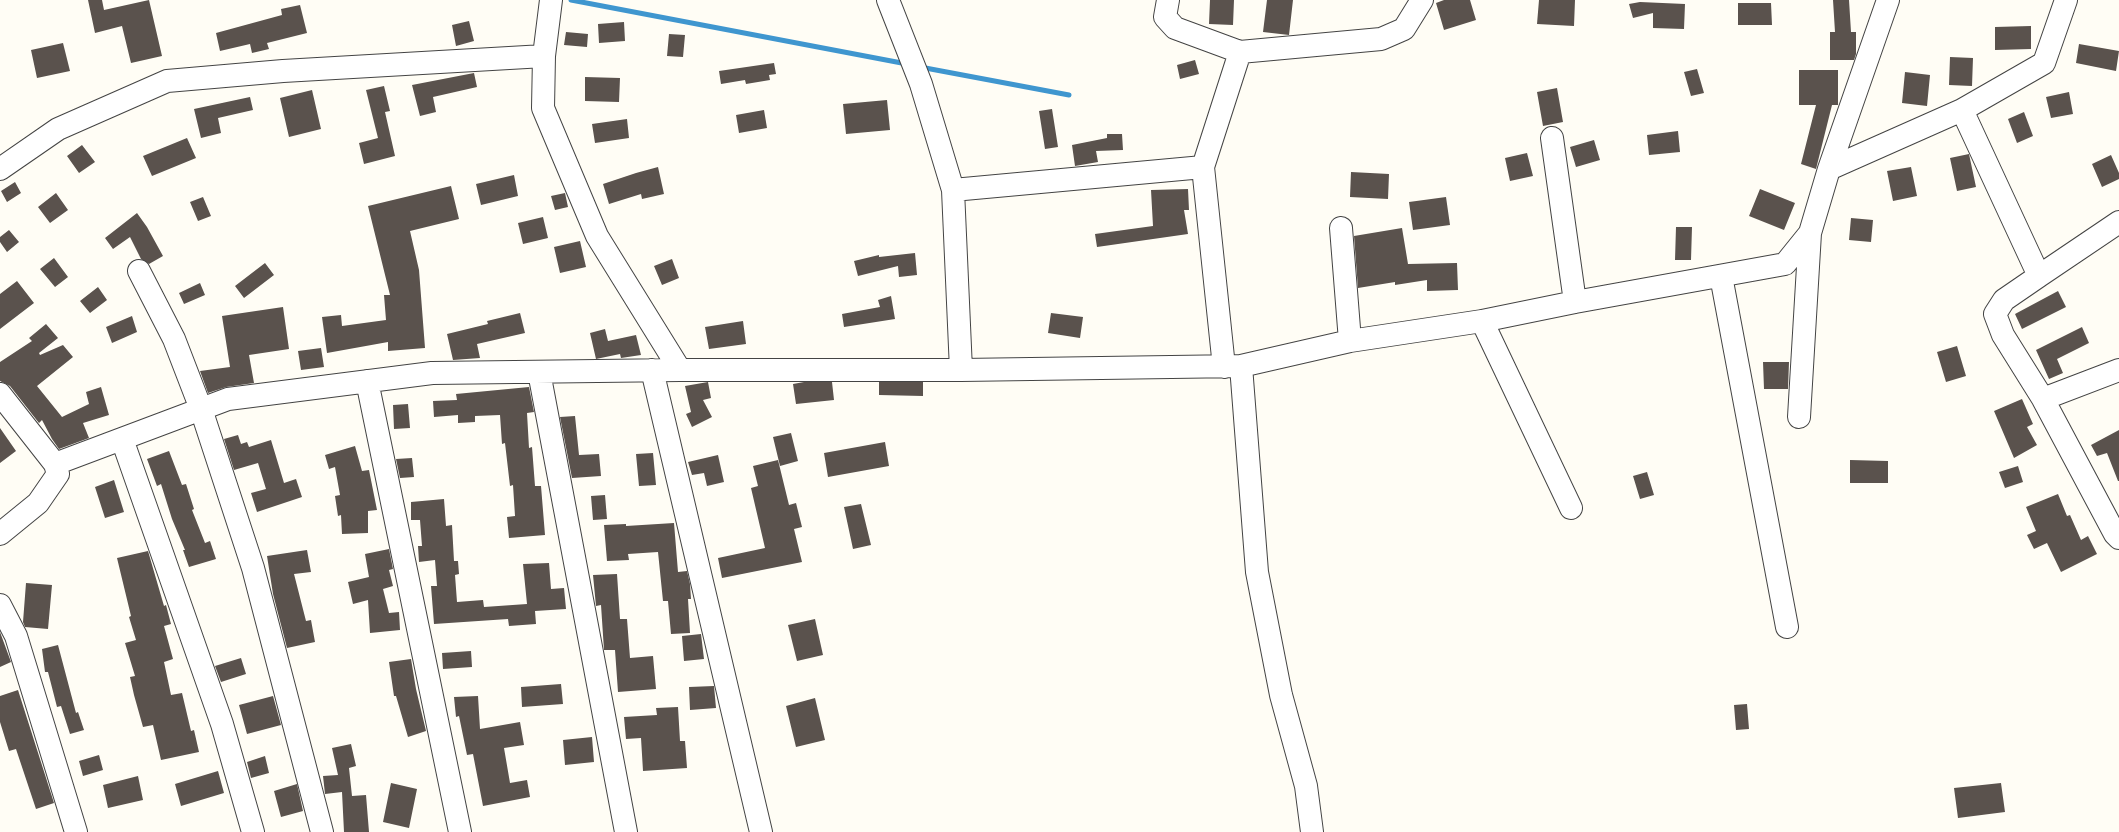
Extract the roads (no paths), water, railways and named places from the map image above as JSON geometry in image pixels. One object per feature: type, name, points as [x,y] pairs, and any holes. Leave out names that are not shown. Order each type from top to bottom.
[{"type":"street","points":[[888,0],[921,84],[953,190],[961,370]]},
{"type":"street","points":[[1168,0],[1165,17],[1175,28],[1240,52],[1381,39],[1404,29],[1422,0]]},
{"type":"street","points":[[1799,417],[1810,233],[1829,169],[1888,0]]},
{"type":"street","points":[[1829,169],[1962,110],[2044,63],[2066,0]]},
{"type":"street","points":[[551,3],[544,56],[543,108],[597,236],[680,370]]},
{"type":"street","points":[[1240,52],[1203,167],[1232,367],[1257,572],[1281,695],[1306,786],[1312,832]]},
{"type":"street","points":[[0,169],[58,129],[167,81],[284,71],[544,56]]},
{"type":"street","points":[[1962,110],[2039,276]]},
{"type":"street","points":[[1552,138],[1575,302]]},
{"type":"street","points":[[953,190],[1203,167]]},
{"type":"street","points":[[2119,222],[2004,300],[1995,314],[2003,335],[2043,399],[2115,534],[2119,538]]},
{"type":"street","points":[[1341,228],[1350,341]]},
{"type":"street","points":[[55,464],[228,399],[432,373],[652,370],[961,370],[1232,367],[1350,341],[1482,321],[1575,302],[1785,264],[1810,233]]},
{"type":"street","points":[[139,271],[174,339],[200,409],[253,568],[322,832]]},
{"type":"street","points":[[1721,276],[1787,628]]},
{"type":"street","points":[[1482,321],[1571,508]]},
{"type":"street","points":[[652,370],[761,832]]},
{"type":"street","points":[[2043,399],[2119,370]]},
{"type":"street","points":[[539,372],[626,832]]},
{"type":"street","points":[[367,382],[460,832]]},
{"type":"street","points":[[0,394],[55,464],[58,474],[38,503],[0,534]]},
{"type":"street","points":[[122,439],[222,724],[253,832]]},
{"type":"street","points":[[0,605],[16,636],[76,832]]},
{"type":"waterway","points":[[571,0],[907,64]]},
{"type":"waterway","points":[[920,67],[1069,95]]}]
